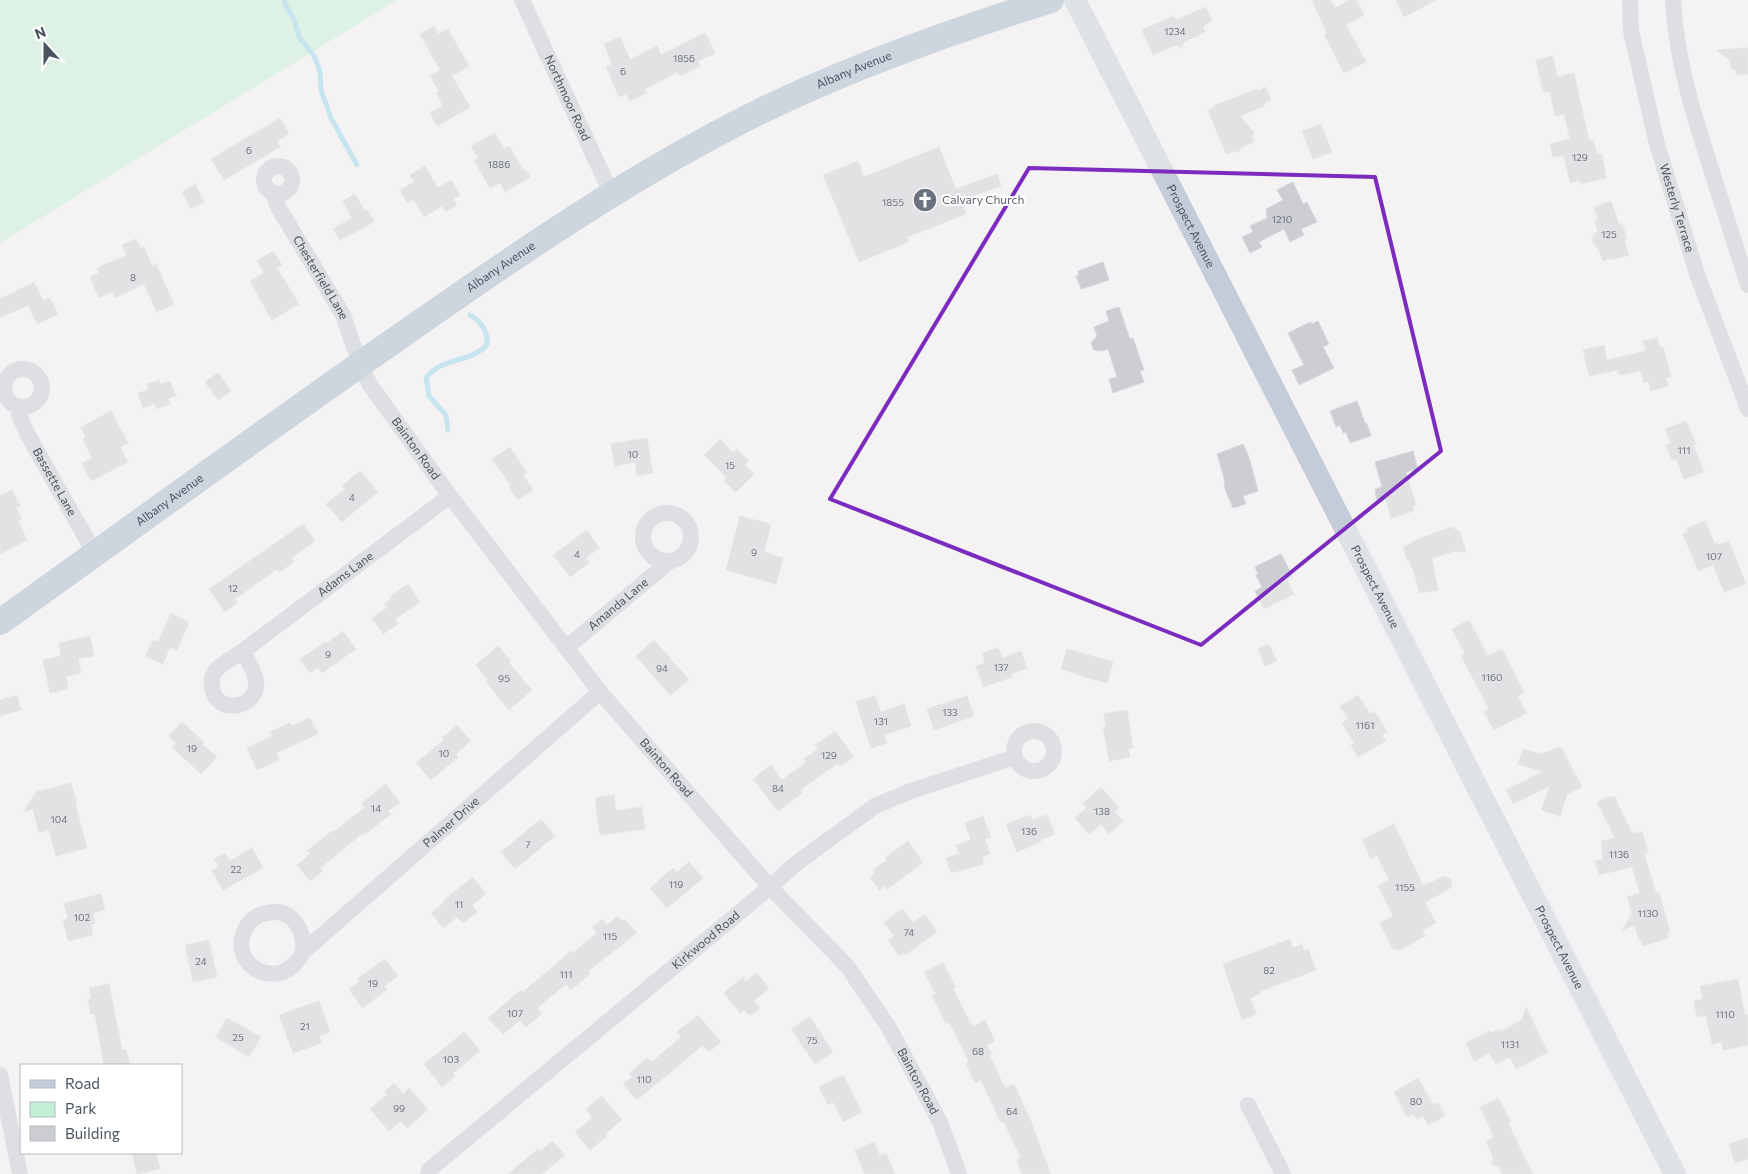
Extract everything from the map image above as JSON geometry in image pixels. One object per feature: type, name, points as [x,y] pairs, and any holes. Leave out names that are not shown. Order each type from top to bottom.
[{"type":"highway","name":"Albany Avenue","points":[[0,622],[360,364],[509,260],[668,161],[752,116],[880,58],[986,20],[1050,0]]},
{"type":"main road","name":"Prospect Avenue","points":[[1075,0],[1675,1174]]},
{"type":"street","name":"Northmoor Road","points":[[522,0],[612,195]]},
{"type":"street","name":"Westerly Terrace","points":[[1630,0],[1631,31],[1657,144],[1697,274],[1748,409]]},
{"type":"street","points":[[1673,0],[1674,21],[1681,58],[1697,125],[1748,285]]},
{"type":"street","name":"Chesterfield Lane","points":[[275,194],[278,207],[343,315],[360,364]]},
{"type":"street","name":"Bainton Road","points":[[360,364],[370,385],[450,496],[600,692],[770,887],[847,966],[888,1026],[940,1122],[959,1174]]},
{"type":"street","name":"Bassette Lane","points":[[21,407],[19,415],[28,435],[95,554]]},
{"type":"street","name":"Adams Lane","points":[[243,651],[450,496]]},
{"type":"street","name":"Amanda Lane","points":[[566,648],[670,561]]},
{"type":"street","name":"Palmer Drive","points":[[303,952],[600,692]]},
{"type":"street","name":"Kirkwood Road","points":[[428,1174],[429,1170],[802,859],[875,806],[911,791],[1015,757]]},
{"type":"street","points":[[0,1075],[20,1174]]},
{"type":"street","points":[[1248,1105],[1283,1174]]},
{"type":"highlighted area","points":[[1029,168],[1375,177],[1441,451],[1201,645],[830,499]]},
{"type":"green space","points":[[0,0],[397,0],[0,243]]},
{"type":"building","points":[[1312,0],[1331,0],[1335,8],[1349,0],[1356,0],[1364,15],[1346,25],[1366,62],[1344,73],[1324,34],[1327,33]]},
{"type":"building","points":[[1396,0],[1436,0],[1404,17]]},
{"type":"building","points":[[1206,7],[1212,21],[1203,26],[1205,32],[1184,42],[1182,48],[1176,45],[1153,55],[1142,30],[1174,16],[1176,20]]},
{"type":"building","points":[[434,26],[438,34],[448,29],[469,66],[452,76],[470,107],[437,126],[430,113],[443,106],[436,93],[439,91],[430,76],[440,70],[420,34]]},
{"type":"building","points":[[705,33],[715,53],[698,61],[700,66],[680,76],[678,72],[645,89],[647,93],[630,101],[626,94],[619,97],[606,67],[612,64],[604,44],[620,37],[630,60],[657,46],[661,55]]},
{"type":"building","points":[[1748,48],[1748,74],[1736,75],[1736,69],[1732,70],[1730,60],[1716,50]]},
{"type":"building","points":[[1553,56],[1557,77],[1574,73],[1589,141],[1593,140],[1597,155],[1602,154],[1606,178],[1580,184],[1579,180],[1570,183],[1564,155],[1553,157],[1550,144],[1570,139],[1564,114],[1555,116],[1550,91],[1543,92],[1536,60]]},
{"type":"building","points":[[1266,87],[1271,100],[1263,104],[1264,106],[1240,116],[1254,132],[1252,137],[1254,142],[1241,148],[1239,152],[1234,151],[1226,154],[1208,110],[1214,108],[1213,106]]},
{"type":"building","points":[[280,118],[289,134],[277,141],[280,147],[224,180],[211,159]]},
{"type":"building","points":[[1321,124],[1332,152],[1313,159],[1302,131]]},
{"type":"building","points":[[495,133],[504,149],[509,146],[530,177],[505,192],[500,183],[490,188],[474,160],[478,158],[471,146]]},
{"type":"building","name":"Calvary Church","points":[[939,147],[956,189],[997,174],[1001,186],[961,200],[966,214],[907,237],[909,242],[859,262],[823,175],[858,161],[864,177]]},
{"type":"building","points":[[425,166],[438,188],[451,180],[460,195],[453,199],[457,205],[446,212],[442,206],[424,217],[413,199],[407,203],[400,190],[414,182],[410,175]]},
{"type":"building","points":[[1293,182],[1303,204],[1307,202],[1317,222],[1301,229],[1304,235],[1290,242],[1284,229],[1259,242],[1262,247],[1250,253],[1242,237],[1253,232],[1250,226],[1267,218],[1266,209],[1283,200],[1277,190]]},
{"type":"building","points":[[195,184],[204,202],[191,209],[182,192]]},
{"type":"building","points":[[355,194],[365,211],[368,210],[374,222],[340,240],[333,229],[352,218],[343,201]]},
{"type":"building","points":[[1611,201],[1619,224],[1622,223],[1627,239],[1624,240],[1629,255],[1603,261],[1592,238],[1598,232],[1595,220],[1598,219],[1594,207]]},
{"type":"building","points":[[136,239],[141,249],[144,247],[152,266],[156,264],[174,304],[157,312],[144,284],[115,298],[112,292],[99,298],[90,277],[99,273],[97,268],[127,255],[122,245]]},
{"type":"building","points":[[273,251],[282,265],[277,268],[299,304],[272,320],[250,281],[264,273],[257,261]]},
{"type":"building","points":[[1103,262],[1109,280],[1081,289],[1076,276],[1079,275],[1078,271]]},
{"type":"building","points":[[34,282],[43,301],[50,298],[58,314],[37,324],[28,305],[0,318],[0,299]]},
{"type":"building","points":[[1119,307],[1130,339],[1133,338],[1144,370],[1140,371],[1144,382],[1113,393],[1109,379],[1117,377],[1108,349],[1102,351],[1094,350],[1091,343],[1097,336],[1094,327],[1109,321],[1106,311]]},
{"type":"building","points":[[1318,321],[1329,344],[1323,347],[1334,368],[1299,385],[1292,370],[1304,365],[1288,333],[1310,322],[1312,324]]},
{"type":"building","points":[[1657,338],[1660,348],[1663,347],[1671,377],[1666,378],[1668,386],[1651,391],[1649,382],[1644,383],[1641,371],[1619,375],[1618,370],[1589,376],[1583,350],[1604,345],[1607,360],[1646,351],[1643,341]]},
{"type":"building","points":[[218,373],[231,391],[218,400],[205,382]]},
{"type":"building","points":[[159,380],[161,384],[170,381],[176,396],[168,399],[170,404],[156,409],[155,404],[143,408],[138,393],[148,390],[147,384]]},
{"type":"building","points":[[1357,401],[1371,436],[1350,443],[1346,432],[1343,433],[1340,425],[1336,427],[1330,411]]},
{"type":"building","points":[[111,411],[128,443],[120,447],[128,462],[91,481],[82,463],[92,458],[83,440],[86,438],[81,427]]},
{"type":"building","points":[[1686,421],[1696,444],[1693,445],[1704,472],[1684,479],[1676,459],[1672,460],[1666,445],[1671,444],[1665,429]]},
{"type":"building","points":[[647,438],[653,473],[637,476],[635,462],[615,466],[611,444]]},
{"type":"building","points":[[720,439],[733,453],[737,449],[749,461],[745,465],[754,474],[736,492],[724,481],[727,478],[704,455]]},
{"type":"building","points":[[1243,444],[1249,457],[1258,491],[1243,496],[1246,504],[1233,508],[1225,489],[1217,454]]},
{"type":"building","points":[[510,447],[527,473],[523,475],[533,490],[518,500],[509,488],[510,484],[492,459]]},
{"type":"building","points":[[1413,451],[1418,469],[1406,472],[1416,505],[1413,506],[1414,511],[1391,518],[1386,500],[1378,502],[1376,496],[1375,489],[1382,487],[1375,462]]},
{"type":"building","points":[[360,471],[378,492],[342,522],[326,504],[345,489],[342,486]]},
{"type":"building","points":[[12,490],[20,506],[16,508],[22,519],[18,521],[27,540],[0,554],[0,496]]},
{"type":"building","points":[[740,516],[771,524],[764,552],[783,558],[776,584],[726,570]]},
{"type":"building","points":[[1705,521],[1715,544],[1717,543],[1718,545],[1729,541],[1746,584],[1724,592],[1713,565],[1698,571],[1683,534],[1688,532],[1687,528]]},
{"type":"building","points":[[303,524],[315,541],[291,558],[294,562],[279,572],[277,569],[235,599],[237,603],[225,612],[209,589]]},
{"type":"building","points":[[1451,527],[1460,532],[1466,552],[1455,551],[1432,558],[1438,590],[1419,593],[1415,575],[1409,560],[1407,561],[1403,547],[1411,544],[1411,542]]},
{"type":"building","points":[[587,530],[599,548],[586,558],[589,563],[570,577],[553,555]]},
{"type":"building","points":[[1281,554],[1293,577],[1287,580],[1294,594],[1264,609],[1255,591],[1262,587],[1256,575],[1258,574],[1255,567]]},
{"type":"building","points":[[408,584],[420,602],[395,619],[398,624],[383,634],[372,618],[387,608],[384,604],[392,598],[390,596]]},
{"type":"building","points":[[171,613],[189,622],[177,650],[170,647],[163,664],[145,656],[153,640],[158,642]]},
{"type":"building","points":[[1469,620],[1488,656],[1502,649],[1524,693],[1517,696],[1527,713],[1494,730],[1484,712],[1489,709],[1461,656],[1465,654],[1452,629]]},
{"type":"building","points":[[343,631],[356,649],[322,673],[318,667],[310,673],[300,659],[325,642],[326,644]]},
{"type":"building","points":[[90,636],[94,656],[78,659],[81,673],[66,676],[68,689],[50,693],[43,660],[61,656],[59,643]]},
{"type":"building","points":[[654,640],[689,680],[670,695],[636,656]]},
{"type":"building","points":[[1269,644],[1277,661],[1265,666],[1258,649]]},
{"type":"building","points":[[498,646],[511,661],[509,663],[532,690],[509,710],[486,682],[488,680],[476,665]]},
{"type":"building","points":[[998,648],[1002,658],[1021,651],[1027,668],[1011,674],[1012,677],[983,687],[976,666],[985,663],[982,653]]},
{"type":"building","points":[[1067,649],[1113,662],[1107,683],[1061,669]]},
{"type":"building","points":[[17,695],[21,710],[0,716],[0,700]]},
{"type":"building","points":[[1358,695],[1370,714],[1375,712],[1387,732],[1382,735],[1386,741],[1358,757],[1351,745],[1354,743],[1342,723],[1348,719],[1340,706]]},
{"type":"building","points":[[875,696],[881,712],[904,704],[911,726],[884,735],[887,743],[871,748],[856,702]]},
{"type":"building","points":[[967,696],[974,716],[934,730],[927,709]]},
{"type":"building","points":[[1127,710],[1133,748],[1128,749],[1130,757],[1109,761],[1103,727],[1106,726],[1104,714]]},
{"type":"building","points":[[310,718],[318,734],[276,753],[279,760],[257,770],[247,748],[272,736],[270,732],[290,723],[292,726]]},
{"type":"building","points":[[182,722],[217,757],[201,774],[172,747],[176,743],[169,736]]},
{"type":"building","points":[[457,725],[471,741],[456,754],[458,757],[431,780],[416,763],[444,740],[442,738]]},
{"type":"building","points":[[835,731],[854,757],[840,766],[838,763],[800,790],[802,793],[778,811],[753,779],[771,765],[782,780],[806,762],[804,759],[818,749],[815,745]]},
{"type":"building","points":[[1561,747],[1582,787],[1567,794],[1560,816],[1541,810],[1550,786],[1513,804],[1506,790],[1542,772],[1518,764],[1523,749],[1541,754]]},
{"type":"building","points":[[71,783],[87,848],[56,856],[49,830],[39,833],[33,809],[24,812],[36,792]]},
{"type":"building","points":[[386,784],[400,803],[388,811],[391,814],[364,835],[363,833],[320,868],[323,871],[310,881],[297,865],[310,854],[307,851],[365,807],[362,803]]},
{"type":"building","points":[[1101,787],[1119,808],[1114,812],[1123,821],[1109,834],[1101,824],[1089,834],[1075,818],[1087,808],[1083,803]]},
{"type":"building","points":[[614,795],[616,811],[642,807],[645,829],[600,835],[595,798]]},
{"type":"building","points":[[1610,796],[1610,798],[1614,796],[1632,833],[1642,832],[1648,852],[1644,853],[1656,893],[1659,893],[1670,931],[1667,932],[1669,938],[1643,946],[1641,939],[1639,940],[1635,925],[1622,930],[1632,913],[1627,897],[1640,893],[1632,867],[1599,875],[1595,861],[1603,859],[1601,841],[1615,838],[1597,802]]},
{"type":"building","points":[[1030,815],[1033,820],[1047,815],[1055,834],[1017,852],[1006,824]]},
{"type":"building","points":[[983,816],[991,838],[985,839],[990,854],[982,857],[984,864],[951,873],[946,858],[959,854],[956,845],[971,840],[965,823]]},
{"type":"building","points":[[541,819],[555,836],[515,869],[501,852]]},
{"type":"building","points":[[1394,824],[1423,886],[1445,876],[1451,879],[1452,885],[1448,890],[1425,902],[1436,923],[1422,930],[1425,936],[1400,950],[1393,949],[1380,923],[1393,916],[1378,886],[1389,880],[1377,856],[1371,859],[1362,840]]},
{"type":"building","points":[[908,841],[923,863],[887,889],[884,886],[879,890],[870,877],[875,873],[873,870],[887,860],[885,858]]},
{"type":"building","points":[[252,848],[263,868],[223,890],[212,871],[219,867],[214,859],[225,853],[230,861]]},
{"type":"building","points":[[689,862],[703,878],[667,908],[650,888],[673,868],[677,872]]},
{"type":"building","points":[[473,877],[486,894],[472,905],[477,912],[463,923],[457,917],[443,928],[431,913]]},
{"type":"building","points":[[101,894],[105,910],[93,913],[95,924],[91,925],[93,935],[68,941],[63,920],[68,919],[64,903]]},
{"type":"building","points":[[903,909],[913,923],[925,914],[937,932],[905,955],[904,953],[899,956],[888,940],[894,936],[884,922]]},
{"type":"building","points":[[618,916],[622,921],[625,919],[637,933],[588,971],[590,974],[571,990],[566,984],[537,1008],[542,1014],[526,1027],[520,1020],[503,1034],[488,1018],[521,990],[523,992],[571,951],[573,953],[597,933],[592,927],[602,919],[607,925]]},
{"type":"building","points":[[1290,939],[1293,948],[1302,944],[1304,951],[1308,949],[1316,970],[1261,991],[1261,993],[1250,998],[1256,1014],[1242,1020],[1223,964]]},
{"type":"building","points":[[209,940],[217,977],[193,982],[185,945]]},
{"type":"building","points":[[385,959],[398,976],[384,986],[387,990],[362,1008],[349,989],[359,982],[357,979]]},
{"type":"building","points":[[943,963],[956,987],[953,989],[973,1027],[985,1020],[995,1041],[987,1045],[992,1054],[989,1055],[1005,1088],[1014,1084],[1034,1128],[1051,1174],[1022,1174],[1017,1160],[1021,1158],[1004,1122],[1001,1123],[981,1080],[975,1083],[966,1064],[969,1062],[949,1022],[946,1024],[932,996],[936,994],[924,972]]},
{"type":"building","points":[[756,973],[769,988],[754,1001],[760,1008],[750,1016],[744,1010],[740,1013],[724,993],[743,977],[746,982]]},
{"type":"building","points":[[1738,979],[1745,1016],[1748,1015],[1748,1045],[1723,1050],[1722,1042],[1712,1044],[1706,1015],[1697,1017],[1694,1001],[1703,999],[1700,986]]},
{"type":"building","points":[[109,984],[122,1050],[126,1049],[130,1064],[104,1064],[95,1014],[91,1014],[88,999],[91,999],[89,988]]},
{"type":"building","points":[[319,1001],[330,1032],[319,1036],[322,1043],[293,1053],[279,1015]]},
{"type":"building","points":[[1526,1007],[1548,1052],[1516,1069],[1510,1057],[1496,1064],[1489,1053],[1474,1061],[1466,1043],[1490,1031],[1491,1033],[1499,1029],[1500,1032],[1522,1020]]},
{"type":"building","points":[[698,1015],[721,1042],[709,1052],[703,1045],[637,1100],[623,1084],[632,1077],[629,1074],[647,1058],[653,1061],[681,1037],[677,1032]]},
{"type":"building","points":[[810,1017],[833,1052],[815,1064],[791,1029]]},
{"type":"building","points":[[227,1018],[261,1037],[249,1057],[216,1037]]},
{"type":"building","points":[[464,1032],[480,1051],[453,1073],[455,1076],[442,1087],[424,1064]]},
{"type":"building","points":[[843,1075],[862,1112],[843,1122],[833,1102],[828,1105],[819,1087]]},
{"type":"building","points":[[1418,1078],[1433,1105],[1438,1102],[1445,1116],[1428,1125],[1423,1116],[1416,1119],[1414,1114],[1407,1117],[1394,1092]]},
{"type":"building","points":[[394,1083],[403,1094],[409,1088],[428,1110],[407,1128],[401,1121],[389,1131],[370,1109],[387,1095],[384,1092]]},
{"type":"building","points":[[602,1096],[622,1120],[590,1150],[575,1132],[592,1118],[586,1109]]},
{"type":"building","points":[[1498,1098],[1511,1122],[1508,1123],[1533,1174],[1502,1174],[1499,1167],[1491,1164],[1493,1157],[1486,1141],[1494,1137],[1480,1107]]},
{"type":"building","points":[[1748,1138],[1748,1159],[1735,1163],[1729,1144]]},
{"type":"building","points":[[553,1141],[565,1155],[542,1174],[508,1174],[538,1149],[540,1151]]},
{"type":"building","points":[[874,1142],[880,1156],[886,1153],[895,1174],[865,1174],[855,1150]]},
{"type":"building","points":[[132,1154],[156,1154],[160,1169],[137,1174]]},
{"type":"waterway","points":[[284,0],[294,19],[299,37],[314,56],[320,71],[321,90],[331,118],[357,165]]},
{"type":"waterway","points":[[448,430],[446,415],[429,396],[426,378],[439,367],[472,355],[487,345],[487,336],[483,327],[470,315]]},
{"type":"place","name":"Calvary Church","points":[[925,200]]}]
